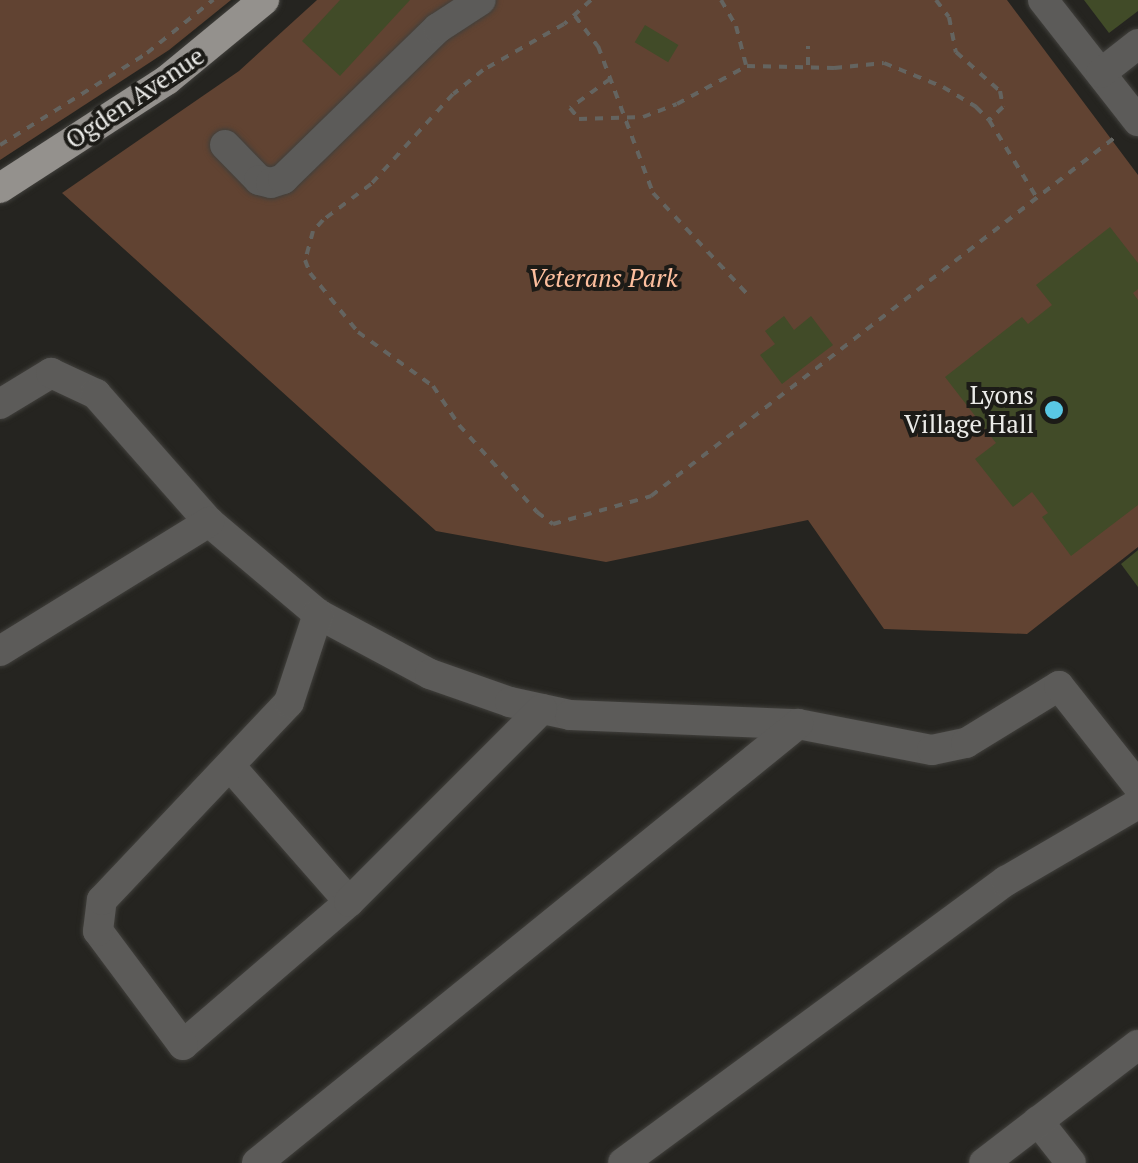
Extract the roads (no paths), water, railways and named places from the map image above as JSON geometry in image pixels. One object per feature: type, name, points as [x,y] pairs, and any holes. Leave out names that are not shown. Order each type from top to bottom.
[{"type":"main road","name":"Ogden Avenue","points":[[0,188],[167,80],[264,0]]},
{"type":"street","points":[[225,145],[259,180],[271,183],[283,179],[438,28],[481,0]]},
{"type":"street","points":[[1043,0],[1138,121]]},
{"type":"street","points":[[1101,73],[1138,44]]},
{"type":"street","points":[[0,404],[51,373],[96,394],[209,522],[318,614],[430,674],[570,715],[798,724],[932,750],[966,744],[1059,686],[1138,786]]},
{"type":"street","points":[[0,651],[209,522]]},
{"type":"street","points":[[318,614],[289,702],[232,767],[102,900],[98,931],[183,1045],[349,902],[542,709]]},
{"type":"street","points":[[257,1163],[798,724]]},
{"type":"street","points":[[232,767],[349,902]]},
{"type":"street","points":[[623,1163],[1006,881],[1138,804]]},
{"type":"street","points":[[984,1163],[1138,1045]]},
{"type":"street","points":[[1038,1121],[1071,1163]]},
{"type":"place","name":"Lyons Village Hall","points":[[1054,410]]},
{"type":"park label","name":"Veterans Park","points":[[603,278]]}]
